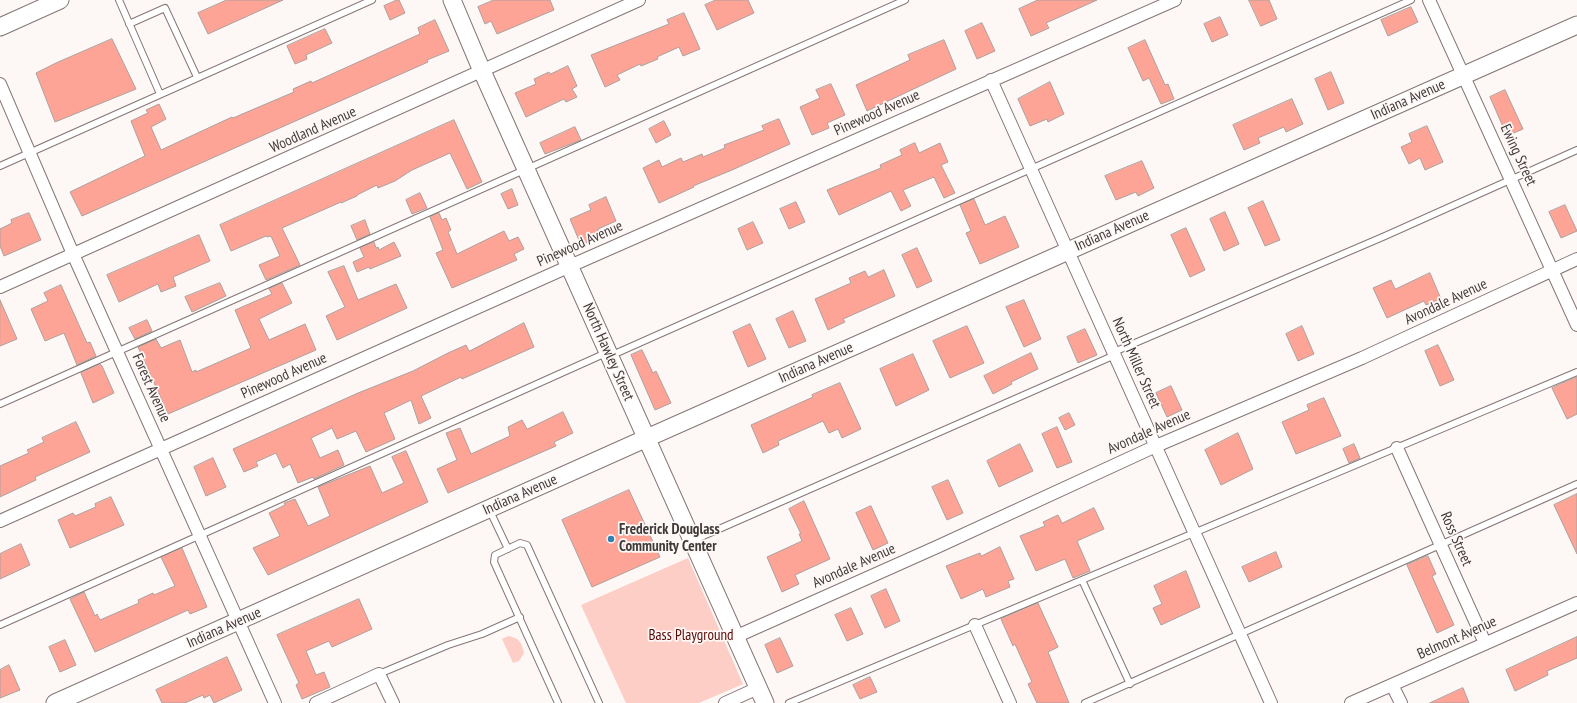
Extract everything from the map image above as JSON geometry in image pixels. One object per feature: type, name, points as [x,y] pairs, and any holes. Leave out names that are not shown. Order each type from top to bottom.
[{"type":"street","points":[[0,27],[60,0]]},
{"type":"street","name":"North Hawley Street","points":[[452,0],[482,71],[762,695]]},
{"type":"street","name":"Woodland Avenue","points":[[0,287],[639,0]]},
{"type":"street","name":"Pinewood Avenue","points":[[0,521],[570,266],[1175,0]]},
{"type":"street","name":"Ewing Street","points":[[1429,0],[1512,179],[1577,325]]},
{"type":"street","name":"Indiana Avenue","points":[[55,703],[1577,25]]},
{"type":"street","name":"North Miller Street","points":[[991,80],[1270,703]]},
{"type":"street","name":"Forest Avenue","points":[[0,84],[73,254],[275,703]]},
{"type":"street","name":"Avondale Avenue","points":[[735,636],[939,546],[1156,446],[1362,358],[1577,259]]},
{"type":"street","name":"Ross Street","points":[[1397,448],[1485,643]]},
{"type":"street","name":"Belmont Avenue","points":[[1351,703],[1577,602]]},
{"type":"street","points":[[975,625],[1010,703]]},
{"type":"street","points":[[316,703],[379,674],[393,703]]},
{"type":"street","points":[[1392,685],[1400,703]]},
{"type":"street","points":[[725,703],[762,695]]},
{"type":"lane","points":[[119,0],[160,94]]},
{"type":"lane","points":[[0,166],[372,0]]},
{"type":"lane","points":[[0,404],[905,0]]},
{"type":"lane","points":[[0,625],[1411,0]]},
{"type":"lane","points":[[129,24],[165,8],[197,77]]},
{"type":"lane","points":[[692,541],[1114,353],[1384,236],[1577,150]]},
{"type":"lane","points":[[789,703],[1577,372]]},
{"type":"lane","points":[[1085,703],[1577,484]]},
{"type":"lane","points":[[489,509],[508,549]]},
{"type":"lane","points":[[558,703],[494,562],[495,555],[520,543],[527,545],[600,703]]},
{"type":"lane","points":[[1082,580],[1130,684]]},
{"type":"lane","points":[[379,674],[424,654],[462,639],[482,634],[520,617]]},
{"type":"green space","name":"Bass Playground","points":[[688,558],[743,684],[699,703],[626,703],[581,605]]},
{"type":"green space","points":[[508,636],[519,641],[524,653],[519,661],[513,663],[502,639]]},
{"type":"building","points":[[227,0],[283,0],[208,34],[198,13]]},
{"type":"building","points":[[399,0],[405,13],[390,20],[384,6]]},
{"type":"building","points":[[494,0],[550,0],[554,10],[497,34],[491,21],[485,24],[478,7]]},
{"type":"building","points":[[716,0],[748,0],[754,13],[717,30],[705,5]]},
{"type":"building","points":[[1038,0],[1097,0],[1046,23],[1049,28],[1031,36],[1019,9]]},
{"type":"building","points":[[1249,0],[1269,0],[1277,19],[1261,26]]},
{"type":"building","points":[[1411,7],[1418,22],[1388,36],[1381,20]]},
{"type":"building","points":[[684,13],[700,49],[683,56],[679,47],[657,57],[658,59],[641,66],[640,64],[617,75],[620,80],[605,87],[591,55],[669,24],[667,20]]},
{"type":"building","points":[[1220,17],[1228,35],[1212,42],[1204,24]]},
{"type":"building","points":[[435,20],[449,51],[427,60],[428,62],[82,216],[70,192],[145,156],[131,121],[148,113],[146,110],[159,104],[166,119],[151,127],[161,150],[232,117],[233,118],[294,92],[293,89],[311,81],[312,83],[420,34],[418,28]]},
{"type":"building","points":[[982,23],[995,51],[977,59],[965,31]]},
{"type":"building","points":[[325,29],[332,43],[306,55],[307,59],[295,64],[287,46]]},
{"type":"building","points":[[112,39],[136,89],[55,122],[36,73]]},
{"type":"building","points":[[944,40],[956,69],[867,111],[856,85],[910,60],[908,55]]},
{"type":"building","points":[[1145,40],[1165,85],[1168,84],[1174,99],[1161,104],[1149,78],[1143,81],[1128,48]]},
{"type":"building","points":[[568,66],[577,86],[572,89],[577,97],[566,102],[564,99],[526,117],[515,93],[536,84],[534,79]]},
{"type":"building","points":[[1331,72],[1344,103],[1328,110],[1315,79]]},
{"type":"building","points":[[1050,82],[1064,114],[1048,122],[1047,119],[1030,126],[1018,99]]},
{"type":"building","points":[[831,84],[845,115],[827,123],[829,128],[812,135],[800,107],[820,98],[816,90]]},
{"type":"building","points":[[1505,90],[1523,129],[1507,136],[1490,97]]},
{"type":"building","points":[[1292,99],[1303,124],[1286,132],[1284,127],[1258,138],[1260,143],[1244,150],[1233,125]]},
{"type":"building","points":[[779,119],[790,144],[693,186],[694,187],[659,203],[643,168],[659,160],[662,167],[681,158],[683,162],[702,154],[703,157],[725,148],[724,145],[764,130],[762,126]]},
{"type":"building","points":[[454,120],[482,182],[467,189],[450,153],[412,170],[395,181],[378,188],[377,185],[357,196],[282,228],[300,265],[266,280],[259,265],[280,256],[271,236],[266,236],[231,251],[220,225]]},
{"type":"building","points":[[664,121],[671,135],[656,143],[649,129]]},
{"type":"building","points":[[1427,126],[1443,162],[1425,170],[1420,158],[1409,164],[1401,147],[1412,142],[1409,134]]},
{"type":"building","points":[[575,127],[581,140],[545,154],[540,143]]},
{"type":"building","points":[[915,143],[919,153],[940,143],[948,162],[941,165],[955,193],[944,198],[934,177],[903,190],[911,206],[901,211],[891,191],[839,215],[827,190],[881,168],[880,165],[902,155],[900,150]]},
{"type":"building","points":[[1142,161],[1154,188],[1138,196],[1136,192],[1116,200],[1105,176]]},
{"type":"building","points":[[512,189],[518,205],[508,209],[501,194]]},
{"type":"building","points":[[420,193],[427,208],[412,214],[406,200]]},
{"type":"building","points":[[606,197],[616,221],[598,229],[601,236],[581,245],[570,219],[591,210],[589,205]]},
{"type":"building","points":[[974,199],[985,225],[1005,216],[1019,247],[980,264],[966,233],[971,231],[960,205]]},
{"type":"building","points":[[1263,201],[1280,240],[1265,246],[1248,208]]},
{"type":"building","points":[[796,202],[805,222],[789,229],[780,209]]},
{"type":"building","points":[[1565,205],[1577,231],[1561,238],[1549,212]]},
{"type":"building","points":[[1225,212],[1239,244],[1224,251],[1210,219]]},
{"type":"building","points":[[29,213],[41,240],[4,256],[0,246],[0,229],[12,223],[11,220]]},
{"type":"building","points":[[439,213],[442,220],[446,218],[451,230],[448,232],[457,254],[504,231],[509,241],[518,237],[524,249],[514,254],[517,260],[452,288],[436,253],[443,250],[430,217]]},
{"type":"building","points":[[365,220],[370,234],[357,240],[351,226]]},
{"type":"building","points":[[753,222],[763,243],[747,250],[738,229]]},
{"type":"building","points":[[1186,228],[1205,270],[1190,277],[1171,235]]},
{"type":"building","points":[[199,235],[210,261],[173,277],[176,286],[161,292],[158,284],[119,302],[107,275]]},
{"type":"building","points":[[374,242],[376,248],[378,247],[379,250],[394,242],[401,256],[370,269],[369,267],[357,272],[353,262],[364,257],[360,248]]},
{"type":"building","points":[[917,248],[932,281],[917,288],[902,255]]},
{"type":"building","points":[[344,266],[358,300],[396,284],[407,308],[337,340],[326,316],[345,307],[328,272]]},
{"type":"building","points":[[884,270],[895,296],[843,319],[845,322],[828,330],[815,299],[851,283],[849,278],[865,271],[868,277]]},
{"type":"building","points":[[1430,273],[1441,299],[1426,305],[1424,301],[1387,318],[1373,288],[1391,280],[1395,289]]},
{"type":"building","points":[[220,283],[226,296],[192,312],[185,297]]},
{"type":"building","points":[[282,283],[292,303],[259,319],[269,340],[305,324],[316,350],[168,414],[138,347],[156,339],[161,348],[180,340],[192,372],[196,370],[196,372],[251,348],[235,310],[272,294],[269,289]]},
{"type":"building","points":[[61,285],[87,343],[90,342],[96,356],[77,365],[64,333],[45,341],[31,309],[48,301],[44,293]]},
{"type":"building","points":[[0,300],[17,339],[0,346]]},
{"type":"building","points":[[1024,300],[1041,339],[1024,347],[1006,307]]},
{"type":"building","points":[[793,311],[806,341],[789,348],[776,319]]},
{"type":"building","points":[[147,320],[152,331],[135,339],[129,328]]},
{"type":"building","points":[[524,323],[534,347],[462,379],[461,377],[421,396],[431,418],[419,424],[411,400],[384,413],[395,439],[366,452],[356,431],[337,439],[332,428],[311,438],[320,458],[338,450],[344,465],[314,479],[313,477],[298,483],[290,464],[283,468],[276,453],[256,462],[258,466],[244,472],[233,449],[358,393],[413,371],[466,345],[469,351]]},
{"type":"building","points":[[750,324],[766,359],[748,367],[733,332]]},
{"type":"building","points":[[967,326],[984,363],[950,378],[933,341]]},
{"type":"building","points":[[1302,326],[1314,354],[1298,361],[1286,334]]},
{"type":"building","points":[[1085,329],[1097,355],[1078,363],[1067,337]]},
{"type":"building","points":[[1438,345],[1454,380],[1440,386],[1425,351]]},
{"type":"building","points":[[642,350],[653,373],[656,371],[671,403],[655,410],[631,355]]},
{"type":"building","points":[[1031,353],[1038,369],[1011,382],[1012,384],[993,394],[984,376]]},
{"type":"building","points":[[913,354],[929,390],[896,406],[880,369]]},
{"type":"building","points":[[100,364],[114,393],[93,403],[81,373]]},
{"type":"building","points":[[1577,377],[1577,414],[1567,419],[1552,388]]},
{"type":"building","points":[[840,383],[861,429],[842,438],[838,429],[829,433],[823,421],[778,441],[779,445],[763,453],[751,425]]},
{"type":"building","points":[[1171,386],[1182,410],[1167,417],[1156,393]]},
{"type":"building","points":[[1324,398],[1341,436],[1296,454],[1282,422],[1309,410],[1307,405]]},
{"type":"building","points":[[563,412],[573,433],[554,442],[556,446],[448,493],[437,469],[457,460],[446,433],[460,428],[471,454],[510,436],[508,427],[522,420],[527,429]]},
{"type":"building","points":[[1069,413],[1075,425],[1065,430],[1059,418]]},
{"type":"building","points":[[76,422],[90,452],[35,477],[36,480],[0,497],[0,466],[29,453],[27,450],[44,442],[42,438]]},
{"type":"building","points":[[1057,427],[1072,462],[1057,468],[1042,434]]},
{"type":"building","points":[[1238,433],[1253,469],[1221,485],[1205,450]]},
{"type":"building","points":[[1020,444],[1033,471],[999,487],[987,461]]},
{"type":"building","points":[[1354,444],[1360,458],[1349,463],[1343,449]]},
{"type":"building","points":[[406,451],[428,502],[268,575],[253,548],[280,536],[269,513],[285,505],[284,503],[295,499],[308,526],[330,516],[318,487],[370,466],[382,493],[404,483],[392,457]]},
{"type":"building","points":[[213,458],[226,487],[206,496],[194,467]]},
{"type":"building","points":[[948,480],[963,513],[947,520],[932,487]]},
{"type":"building","name":"Frederick Douglass Community Center","points":[[629,490],[660,557],[592,587],[562,520]]},
{"type":"building","points":[[1577,494],[1577,554],[1554,505]]},
{"type":"building","points":[[111,497],[124,525],[70,548],[58,520],[73,513],[75,516],[96,507],[95,504]]},
{"type":"building","points":[[804,501],[830,559],[795,575],[799,584],[782,592],[767,557],[802,541],[799,534],[801,534],[789,509]]},
{"type":"building","points":[[871,506],[888,543],[873,550],[856,513]]},
{"type":"building","points":[[1094,508],[1104,529],[1077,541],[1090,571],[1073,578],[1065,559],[1036,571],[1020,536],[1045,526],[1043,522],[1058,515],[1062,523]]},
{"type":"building","points":[[21,544],[30,565],[0,579],[0,554]]},
{"type":"building","points":[[1000,547],[1014,579],[1008,581],[1010,587],[986,597],[983,589],[961,599],[946,566],[980,553],[981,556]]},
{"type":"building","points":[[182,548],[207,607],[190,614],[188,610],[95,652],[70,599],[84,592],[95,616],[97,614],[100,620],[139,603],[138,600],[153,593],[154,595],[175,586],[161,557]]},
{"type":"building","points":[[1276,552],[1282,567],[1249,582],[1242,567]]},
{"type":"building","points":[[1428,556],[1436,574],[1432,576],[1454,625],[1437,633],[1407,565]]},
{"type":"building","points":[[1186,571],[1200,607],[1161,625],[1153,608],[1162,604],[1154,586]]},
{"type":"building","points":[[886,589],[900,621],[885,628],[871,596]]},
{"type":"building","points":[[359,599],[372,629],[332,647],[329,641],[306,651],[316,675],[324,672],[330,687],[302,699],[296,685],[299,683],[277,635]]},
{"type":"building","points":[[1038,603],[1058,647],[1048,652],[1069,703],[1037,703],[1028,684],[1032,682],[1015,644],[1013,646],[1001,619]]},
{"type":"building","points":[[851,608],[863,634],[847,641],[835,615]]},
{"type":"building","points":[[1577,637],[1577,658],[1547,671],[1548,675],[1515,691],[1506,670]]},
{"type":"building","points":[[780,638],[793,666],[777,673],[765,645]]},
{"type":"building","points":[[65,640],[76,665],[60,672],[49,647]]},
{"type":"building","points":[[227,657],[242,690],[214,703],[210,695],[204,698],[203,695],[185,703],[162,703],[156,690]]},
{"type":"building","points":[[9,665],[20,690],[0,698],[0,670]]},
{"type":"building","points":[[870,677],[877,692],[860,699],[853,685]]},
{"type":"building","points":[[1463,688],[1469,703],[1430,703]]},
{"type":"place","name":"Frederick Douglass Community Center","points":[[611,539]]}]
